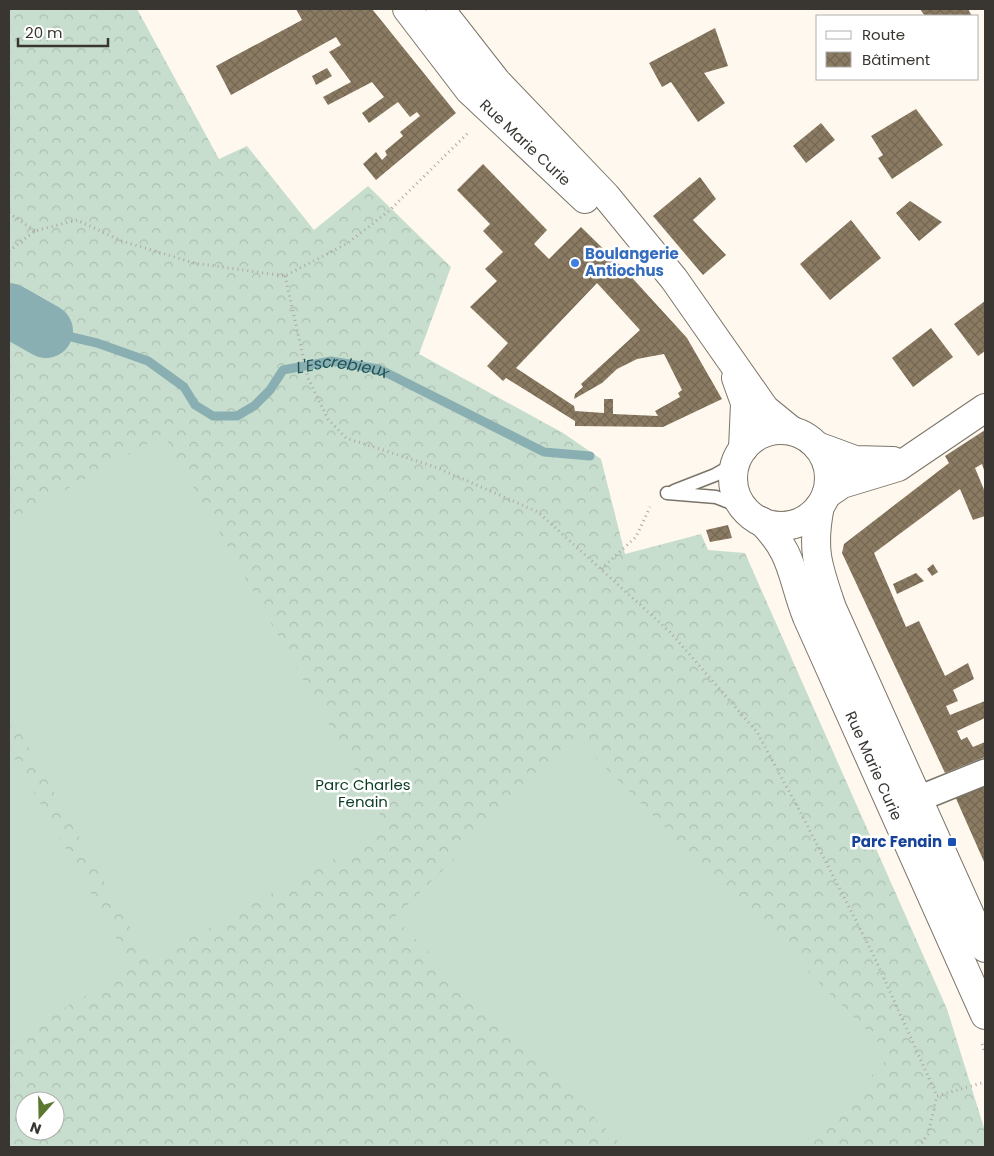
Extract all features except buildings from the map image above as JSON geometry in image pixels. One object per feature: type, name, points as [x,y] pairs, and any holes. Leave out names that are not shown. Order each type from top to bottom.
[{"type":"street","name":"Rue Marie Curie","points":[[407,9],[469,90],[586,200],[659,262]]},
{"type":"street","name":"Rue Marie Curie","points":[[440,9],[488,71],[606,196],[697,310],[728,358],[765,409],[792,431]]},
{"type":"street","name":"Rue Marie Curie","points":[[728,358],[745,403],[739,456]]},
{"type":"street","points":[[823,500],[829,482],[828,469],[824,456],[806,436],[792,431],[777,430],[761,434],[739,456],[734,487],[753,515],[775,525],[797,523],[810,517],[823,500],[842,484],[892,470],[985,408]]},
{"type":"street","points":[[817,446],[836,454],[863,461],[895,461],[916,454]]},
{"type":"street","name":"Rue Marie Curie","points":[[823,500],[814,544],[818,568],[832,608],[985,948]]},
{"type":"street","name":"Rue Marie Curie","points":[[753,515],[782,544],[789,556],[798,592],[807,617],[985,1015]]},
{"type":"street","points":[[918,799],[985,772]]},
{"type":"lane","points":[[739,456],[715,475],[667,493],[716,497],[753,515]]},
{"type":"path","points":[[9,251],[35,231],[77,220],[122,241],[194,263],[285,276],[348,243],[390,210],[476,125]]},
{"type":"path","points":[[9,213],[35,231]]},
{"type":"path","points":[[285,276],[308,378],[328,419],[346,438],[438,468],[538,512],[670,632],[757,732],[805,820],[873,954],[938,1096],[928,1134],[919,1147]]},
{"type":"path","points":[[601,569],[636,537],[651,504]]},
{"type":"path","points":[[938,1096],[985,1082]]},
{"type":"green space","name":"Parc Charles Fenain","points":[[9,9],[137,9],[219,159],[247,146],[314,230],[368,186],[451,267],[419,354],[563,433],[601,459],[625,554],[701,534],[708,550],[745,553],[947,1009],[985,1131],[985,1147],[9,1147]]},
{"type":"green space","points":[[164,435],[388,829],[149,961],[9,713],[9,521]]},
{"type":"green space","points":[[577,739],[891,1055],[804,1147],[624,1147],[394,918]]},
{"type":"green space","points":[[9,748],[133,968],[9,1040]]},
{"type":"waterway","name":"L'Escrebieux","points":[[9,310],[46,331]]},
{"type":"waterway","name":"L'Escrebieux","points":[[46,331],[97,343],[148,361],[184,387],[195,405],[213,416],[237,416],[254,406],[270,390],[283,370],[331,361],[379,369],[544,452],[590,456]]},
{"type":"place","name":"Boulangerie Antiochus","points":[[575,263]]},
{"type":"place","name":"Parc Fenain","points":[[952,842]]}]
